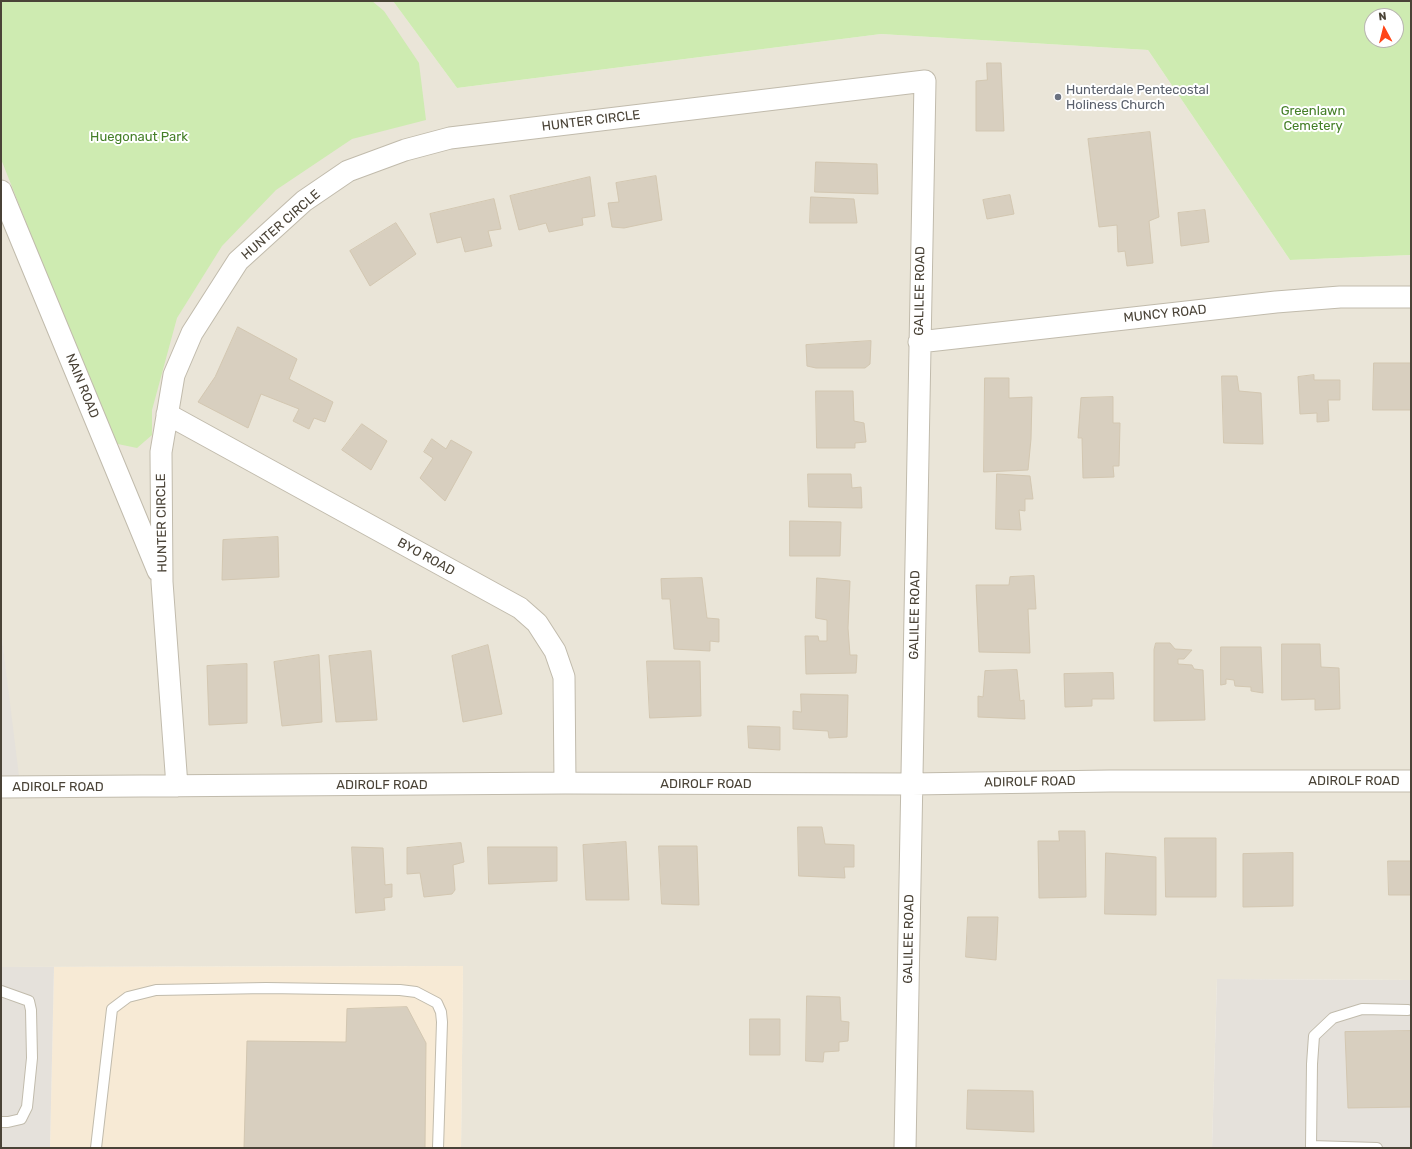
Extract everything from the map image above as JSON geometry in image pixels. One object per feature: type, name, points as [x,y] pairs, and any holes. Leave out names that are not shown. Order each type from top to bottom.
[{"type":"street","name":"GALILEE ROAD","points":[[905,1148],[925,81]]},
{"type":"street","name":"HUNTER CIRCLE","points":[[178,786],[162,582],[161,452],[174,375],[192,333],[238,261],[304,201],[348,171],[405,150],[450,138],[925,81]]},
{"type":"street","name":"NAIN ROAD","points":[[1,191],[162,582]]},
{"type":"street","name":"MUNCY ROAD","points":[[919,342],[1276,302],[1340,297],[1411,297]]},
{"type":"street","name":"BYO ROAD","points":[[167,414],[520,608],[537,623],[555,651],[564,677],[564,783]]},
{"type":"street","name":"ADIROLF ROAD","points":[[1,787],[564,783],[912,784],[1110,781],[1411,781]]},
{"type":"lane","points":[[96,1148],[112,1009],[116,1005],[128,997],[156,990],[266,988],[400,990],[416,992],[437,1003],[441,1012],[442,1022],[438,1148]]},
{"type":"lane","points":[[1,992],[29,1002],[31,1010],[32,1058],[27,1107],[21,1119],[1,1122]]},
{"type":"lane","points":[[1377,1148],[1311,1146],[1312,1064],[1314,1036],[1332,1018],[1362,1009],[1408,1010]]},
{"type":"shaded area","points":[[1,1],[393,1],[457,88],[881,34],[1148,50],[1290,260],[1411,255],[1411,980],[1217,979],[1212,1148],[461,1148],[463,966],[1,967],[1,798],[20,797],[1,631]]},
{"type":"shaded area","points":[[1,630],[19,776],[1,776]]},
{"type":"shaded area","points":[[463,966],[461,1148],[50,1148],[54,967]]},
{"type":"shaded area","points":[[1,967],[54,967],[50,1148],[1,1148]]},
{"type":"shaded area","points":[[1217,979],[1411,980],[1411,1148],[1212,1148]]},
{"type":"green space","name":"Huegonaut Park","points":[[1,1],[372,1],[384,11],[419,63],[426,120],[352,139],[276,190],[222,246],[177,318],[152,410],[152,435],[137,448],[113,443],[1,159]]},
{"type":"green space","name":"Greenlawn Cemetery","points":[[393,1],[1411,1],[1411,255],[1290,260],[1148,50],[881,34],[457,88]]},
{"type":"building","points":[[987,63],[1001,63],[1004,131],[976,131],[976,81],[987,80]]},
{"type":"building","points":[[1150,132],[1159,217],[1149,221],[1153,263],[1127,266],[1125,251],[1118,252],[1117,225],[1099,227],[1088,139]]},
{"type":"building","points":[[816,162],[877,164],[878,194],[815,192]]},
{"type":"building","points":[[656,176],[662,220],[624,228],[612,227],[608,203],[619,202],[616,183]]},
{"type":"building","points":[[590,177],[595,216],[582,218],[583,225],[549,232],[546,223],[519,230],[510,196]]},
{"type":"building","points":[[1010,195],[1014,214],[987,219],[983,200]]},
{"type":"building","points":[[811,197],[854,199],[857,223],[810,223]]},
{"type":"building","points":[[494,199],[501,229],[488,231],[492,246],[465,252],[461,237],[437,243],[430,214]]},
{"type":"building","points":[[1205,210],[1209,242],[1181,246],[1178,213]]},
{"type":"building","points":[[396,223],[416,254],[370,286],[350,251]]},
{"type":"building","points":[[238,327],[297,359],[289,379],[333,402],[325,422],[314,418],[309,429],[293,421],[299,409],[261,394],[248,428],[198,402],[215,377]]},
{"type":"building","points":[[871,341],[870,364],[865,368],[816,368],[807,366],[806,345]]},
{"type":"building","points":[[1374,363],[1411,363],[1411,410],[1373,410]]},
{"type":"building","points":[[1314,375],[1314,380],[1340,380],[1340,400],[1328,400],[1329,421],[1317,422],[1317,413],[1300,414],[1298,377]]},
{"type":"building","points":[[1222,376],[1237,376],[1239,391],[1261,393],[1263,444],[1224,443]]},
{"type":"building","points":[[985,378],[1009,378],[1009,398],[1032,397],[1031,439],[1028,470],[984,472]]},
{"type":"building","points":[[816,391],[853,391],[854,421],[864,423],[866,442],[855,443],[855,448],[817,448]]},
{"type":"building","points":[[1113,397],[1113,423],[1120,423],[1119,466],[1113,466],[1114,477],[1083,478],[1082,438],[1078,438],[1081,398]]},
{"type":"building","points":[[362,424],[387,441],[371,470],[342,450]]},
{"type":"building","points":[[432,439],[446,449],[451,440],[472,452],[445,501],[420,478],[433,458],[424,452]]},
{"type":"building","points":[[808,474],[851,474],[852,488],[861,487],[862,508],[809,507]]},
{"type":"building","points":[[997,474],[1030,476],[1033,499],[1025,499],[1025,511],[1019,510],[1021,530],[996,529]]},
{"type":"building","points":[[790,521],[841,522],[840,556],[790,556]]},
{"type":"building","points":[[278,537],[279,577],[222,580],[223,540]]},
{"type":"building","points":[[1034,576],[1036,609],[1028,609],[1030,653],[979,652],[976,585],[1009,585],[1010,577]]},
{"type":"building","points":[[702,578],[707,618],[719,619],[719,642],[710,641],[710,651],[674,649],[670,599],[662,599],[661,579]]},
{"type":"building","points":[[817,578],[850,581],[848,628],[850,655],[857,655],[856,673],[806,674],[805,636],[818,636],[819,641],[827,641],[827,620],[816,618]]},
{"type":"building","points":[[1156,643],[1170,643],[1175,649],[1192,650],[1184,659],[1178,659],[1178,664],[1192,665],[1194,669],[1203,670],[1205,720],[1154,721],[1154,650]]},
{"type":"building","points":[[1282,644],[1320,644],[1321,667],[1339,668],[1340,709],[1315,710],[1315,699],[1282,700]]},
{"type":"building","points":[[488,645],[502,714],[463,722],[452,656]]},
{"type":"building","points":[[1221,647],[1261,647],[1263,693],[1251,691],[1251,687],[1235,686],[1234,680],[1226,679],[1226,684],[1221,685]]},
{"type":"building","points":[[371,651],[377,720],[336,722],[329,656]]},
{"type":"building","points":[[319,655],[322,722],[282,726],[274,662]]},
{"type":"building","points":[[647,661],[700,661],[701,716],[650,718]]},
{"type":"building","points":[[247,664],[247,723],[209,725],[207,666]]},
{"type":"building","points":[[1017,670],[1020,701],[1024,700],[1025,719],[978,717],[978,696],[983,697],[985,671]]},
{"type":"building","points":[[1113,673],[1114,699],[1092,699],[1092,706],[1065,707],[1064,674]]},
{"type":"building","points":[[801,694],[848,695],[847,737],[829,738],[828,731],[793,729],[793,711],[801,712]]},
{"type":"building","points":[[748,726],[780,727],[780,750],[749,748]]},
{"type":"building","points":[[798,827],[822,827],[825,844],[854,845],[854,867],[844,867],[845,878],[799,876]]},
{"type":"building","points":[[1059,831],[1085,831],[1086,897],[1039,898],[1038,841],[1059,841]]},
{"type":"building","points":[[1165,838],[1216,838],[1216,897],[1166,897]]},
{"type":"building","points":[[626,842],[629,900],[586,900],[583,845]]},
{"type":"building","points":[[461,843],[464,862],[453,865],[455,890],[452,894],[424,897],[420,873],[407,874],[407,848]]},
{"type":"building","points":[[659,846],[697,846],[699,905],[662,904]]},
{"type":"building","points":[[352,847],[383,848],[385,885],[392,884],[392,897],[384,898],[385,910],[356,913]]},
{"type":"building","points":[[488,847],[557,847],[557,881],[489,884]]},
{"type":"building","points":[[1106,853],[1156,857],[1156,915],[1105,914]]},
{"type":"building","points":[[1293,853],[1293,906],[1243,907],[1243,854]]},
{"type":"building","points":[[1388,861],[1411,861],[1411,895],[1389,895]]},
{"type":"building","points":[[968,917],[998,917],[996,960],[966,957]]},
{"type":"building","points":[[807,996],[840,997],[841,1021],[849,1022],[848,1041],[839,1042],[839,1051],[824,1052],[823,1062],[806,1061]]},
{"type":"building","points":[[407,1007],[426,1043],[425,1148],[244,1148],[247,1041],[346,1042],[347,1009]]},
{"type":"building","points":[[750,1019],[780,1019],[780,1055],[750,1055]]},
{"type":"building","points":[[1411,1031],[1411,1107],[1348,1108],[1345,1032]]},
{"type":"building","points":[[968,1090],[1033,1091],[1034,1132],[967,1129]]},
{"type":"place","name":"Hunterdale Pentecostal Holiness Church","points":[[1058,97]]}]
